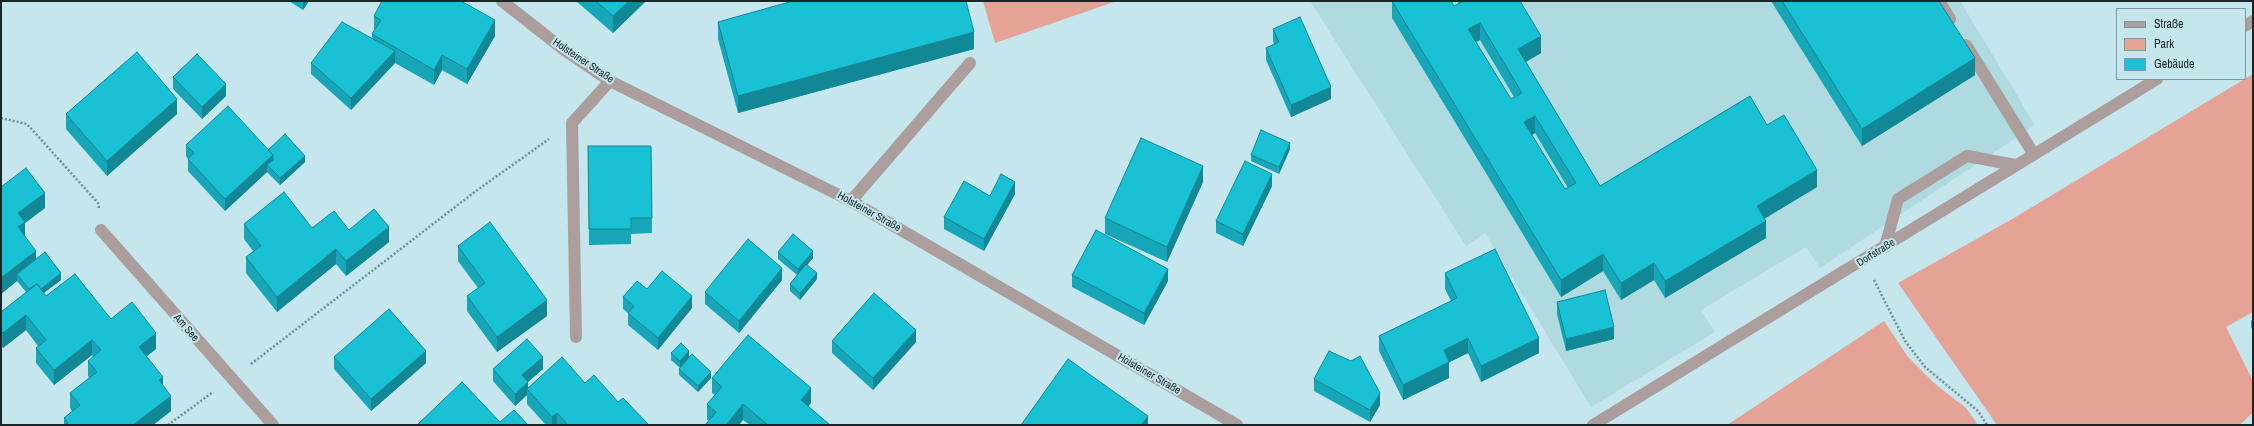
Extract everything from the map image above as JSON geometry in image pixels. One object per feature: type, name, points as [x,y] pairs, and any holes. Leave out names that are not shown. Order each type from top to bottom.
[{"type":"street","name":"Holsteiner Straße","points":[[502,1],[563,49],[610,81],[852,201],[1236,425]]},
{"type":"street","points":[[1939,1],[2033,153]]},
{"type":"street","points":[[852,201],[970,63]]},
{"type":"street","name":"Dorfstraße","points":[[1593,425],[1864,260],[2033,153],[2155,80]]},
{"type":"street","points":[[576,337],[572,123],[610,81]]},
{"type":"street","points":[[1885,247],[1898,199],[1967,156],[2015,165]]},
{"type":"street","name":"Am See","points":[[101,230],[273,425]]},
{"type":"path","points":[[1,118],[27,124],[98,203],[101,230]]},
{"type":"path","points":[[168,425],[231,379],[476,191],[572,123]]},
{"type":"path","points":[[1864,260],[1905,342],[1925,367],[1978,411],[1986,425]]},
{"type":"shaded area","points":[[1310,1],[1960,1],[2035,125],[1820,268],[1806,247],[1701,310],[1715,332],[1591,407],[1485,233],[1466,246]]},
{"type":"green space","points":[[983,1],[1117,1],[995,43]]},
{"type":"green space","points":[[2253,74],[2253,312],[2226,327],[2253,381],[2253,412],[2240,425],[1997,425],[1898,283],[2014,218],[2243,80],[2246,80],[2246,78]]},
{"type":"green space","points":[[1884,321],[1908,357],[1935,384],[1966,408],[1978,425],[1727,425]]},
{"type":"building","points":[[382,1],[461,1],[495,20],[467,69],[442,55],[434,70],[372,34],[381,20],[374,16]]},
{"type":"building","points":[[596,1],[629,1],[613,16]]},
{"type":"building","points":[[793,1],[966,1],[974,32],[738,96],[718,22]]},
{"type":"building","points":[[1392,1],[1451,1],[1454,6],[1464,1],[1520,1],[1541,36],[1518,49],[1600,186],[1750,96],[1767,125],[1784,115],[1817,170],[1757,206],[1766,221],[1665,281],[1654,263],[1621,283],[1603,254],[1561,280]],"holes":[[[1480,23],[1522,93],[1511,99],[1468,29]],[[1535,116],[1576,183],[1565,189],[1524,122]]]},
{"type":"building","points":[[1782,1],[1939,1],[1975,58],[1862,129]]},
{"type":"building","points":[[1300,17],[1331,87],[1291,105],[1266,48],[1279,42],[1273,29]]},
{"type":"building","points":[[342,22],[395,51],[351,98],[311,63]]},
{"type":"building","points":[[137,52],[177,99],[107,161],[66,114]]},
{"type":"building","points":[[197,54],[226,84],[202,107],[173,77]]},
{"type":"building","points":[[228,106],[273,155],[225,199],[188,159],[194,153],[186,145]]},
{"type":"building","points":[[1261,130],[1290,143],[1279,167],[1251,155]]},
{"type":"building","points":[[285,134],[305,156],[280,178],[267,165],[273,160],[273,155],[268,150]]},
{"type":"building","points":[[1141,138],[1203,166],[1167,247],[1105,218]]},
{"type":"building","points":[[588,146],[651,146],[652,218],[631,218],[631,229],[589,229]]},
{"type":"building","points":[[1245,161],[1272,174],[1243,234],[1216,221]]},
{"type":"building","points":[[26,168],[45,193],[18,213],[25,222],[18,227],[36,251],[1,278],[1,187]]},
{"type":"building","points":[[1001,174],[1015,182],[984,239],[944,217],[964,181],[990,196]]},
{"type":"building","points":[[284,192],[312,228],[334,211],[349,230],[374,209],[389,227],[346,261],[336,249],[277,297],[246,257],[261,246],[244,224]]},
{"type":"building","points":[[490,222],[547,300],[497,337],[467,296],[485,283],[458,246]]},
{"type":"building","points":[[1096,230],[1168,269],[1144,313],[1072,275]]},
{"type":"building","points":[[793,234],[813,251],[798,269],[778,252]]},
{"type":"building","points":[[748,239],[782,268],[739,321],[705,292]]},
{"type":"building","points":[[1495,249],[1539,338],[1481,366],[1468,338],[1444,350],[1449,362],[1403,385],[1379,336],[1457,298],[1445,273]]},
{"type":"building","points":[[45,252],[61,273],[41,289],[37,284],[29,289],[17,274]]},
{"type":"building","points":[[806,264],[817,273],[800,293],[790,284]]},
{"type":"building","points":[[662,271],[692,296],[658,338],[628,313],[634,306],[623,297],[637,281],[647,289]]},
{"type":"building","points":[[75,274],[111,319],[132,302],[156,333],[139,347],[163,377],[159,380],[171,396],[133,425],[66,425],[68,423],[64,418],[80,405],[70,393],[97,372],[88,361],[101,350],[92,340],[54,370],[36,348],[46,340],[26,315],[3,333],[1,331],[1,312],[37,284],[46,296]]},
{"type":"building","points":[[1605,290],[1614,327],[1566,339],[1557,302]]},
{"type":"building","points":[[874,293],[916,330],[873,378],[832,341]]},
{"type":"building","points":[[389,309],[426,351],[371,399],[334,357]]},
{"type":"building","points":[[748,335],[811,388],[801,400],[830,425],[768,425],[743,404],[726,425],[705,425],[716,412],[707,404],[722,387],[712,378]]},
{"type":"building","points":[[527,339],[543,357],[522,375],[528,382],[515,394],[493,369]]},
{"type":"building","points":[[681,343],[689,351],[680,361],[671,353]]},
{"type":"building","points":[[1329,351],[1351,361],[1360,356],[1380,393],[1370,410],[1314,379]]},
{"type":"building","points":[[692,354],[711,372],[698,386],[679,369]]},
{"type":"building","points":[[562,357],[585,383],[594,375],[618,402],[623,398],[649,425],[568,425],[557,413],[552,417],[527,389]]},
{"type":"building","points":[[1068,359],[1148,416],[1141,425],[1021,425]]},
{"type":"building","points":[[462,382],[500,422],[514,410],[528,425],[417,425]]}]
